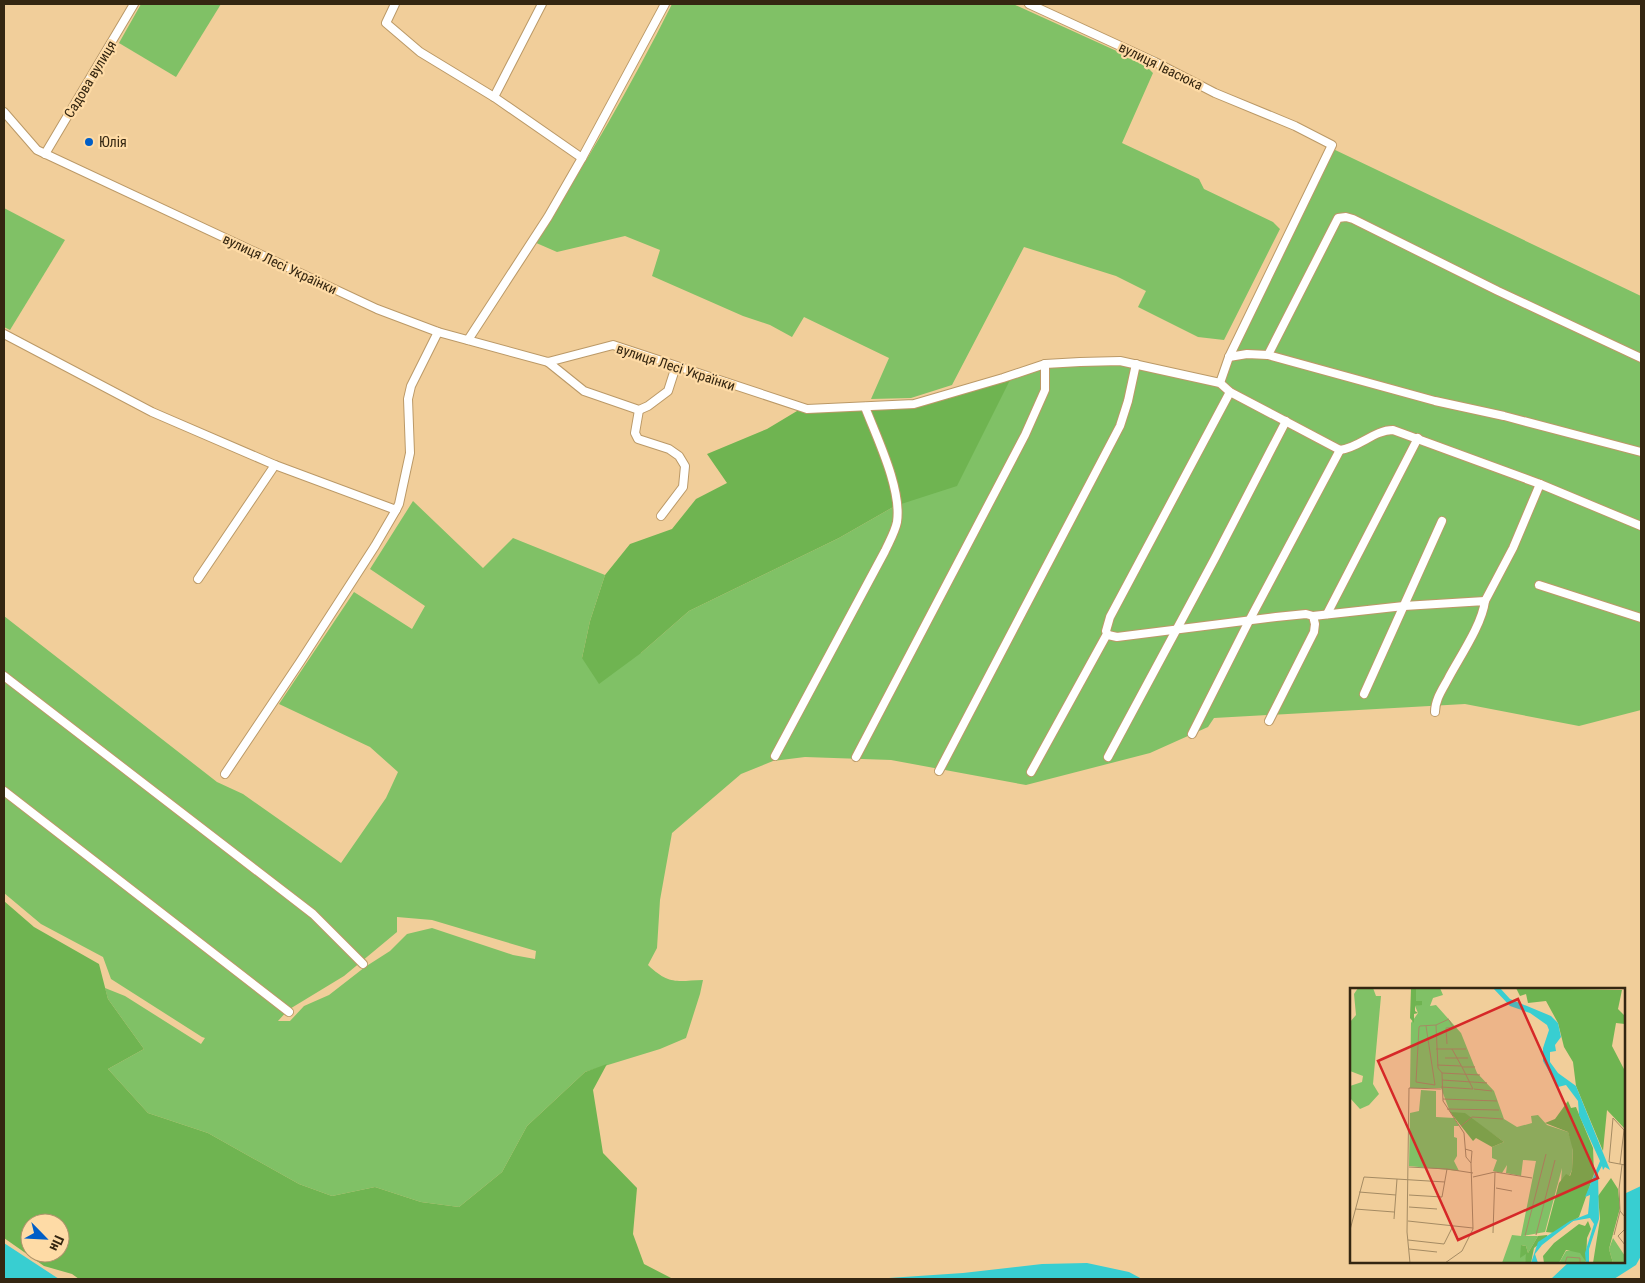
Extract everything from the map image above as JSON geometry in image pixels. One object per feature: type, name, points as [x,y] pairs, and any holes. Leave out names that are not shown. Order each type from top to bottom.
[{"type":"street","points":[[395,4],[386,23],[420,52],[494,97],[582,158]]},
{"type":"street","points":[[494,97],[542,4]]},
{"type":"street","points":[[468,340],[548,217],[666,4]]},
{"type":"street","name":"вулиця Івасюка","points":[[1028,4],[1155,62],[1215,93],[1295,126],[1332,145],[1229,357]]},
{"type":"street","name":"Садова вулиця","points":[[45,154],[132,5]]},
{"type":"street","name":"вулиця Лесі Українки","points":[[4,112],[37,150],[377,309],[438,332],[548,362],[613,345],[799,408],[807,409],[914,404],[1045,364],[1120,361],[1220,384]]},
{"type":"street","points":[[1268,355],[1338,218],[1346,217],[1641,358]]},
{"type":"street","points":[[225,774],[379,540],[399,504],[410,453],[408,399],[411,386],[438,332]]},
{"type":"street","points":[[4,334],[152,412],[275,465],[396,510]]},
{"type":"street","points":[[1641,452],[1504,416],[1434,401],[1268,355],[1247,354],[1229,357],[1220,384],[1230,392],[1340,450],[1356,446],[1387,430],[1393,430],[1540,484],[1641,526]]},
{"type":"street","points":[[548,362],[584,391],[638,410],[648,406],[668,391],[676,366]]},
{"type":"street","points":[[856,757],[1025,435],[1045,390],[1045,364]]},
{"type":"street","points":[[939,772],[1120,426],[1128,402],[1136,364]]},
{"type":"street","points":[[1031,772],[1107,634],[1106,626],[1110,617],[1230,392]]},
{"type":"street","points":[[775,756],[885,551],[896,525],[898,514],[891,474],[865,407]]},
{"type":"street","points":[[638,410],[635,433],[638,439],[669,449],[679,456],[685,466],[683,487],[660,516]]},
{"type":"street","points":[[1108,757],[1215,558],[1286,420]]},
{"type":"street","points":[[1327,614],[1418,438]]},
{"type":"street","points":[[1192,734],[1249,621],[1340,450]]},
{"type":"street","points":[[198,579],[275,465]]},
{"type":"street","points":[[1435,712],[1437,698],[1476,626],[1484,609],[1485,601],[1513,548],[1540,484]]},
{"type":"street","points":[[1364,694],[1442,521]]},
{"type":"street","points":[[1539,585],[1641,618]]},
{"type":"street","points":[[1107,634],[1117,637],[1298,615],[1313,616],[1404,606],[1485,601]]},
{"type":"street","points":[[1268,721],[1314,632],[1316,624],[1313,616]]},
{"type":"street","points":[[4,676],[313,914],[363,964]]},
{"type":"street","points":[[4,791],[288,1012]]},
{"type":"green space","points":[[141,4],[221,4],[176,77],[119,43]]},
{"type":"green space","points":[[672,4],[1013,4],[1143,63],[1153,73],[1122,143],[1199,179],[1204,189],[1273,222],[1280,229],[1224,340],[1198,337],[1138,307],[1146,291],[1116,276],[1024,247],[952,385],[911,398],[871,399],[889,358],[804,317],[792,337],[770,325],[743,316],[652,276],[660,250],[625,236],[557,252],[534,242],[607,125]]},
{"type":"green space","points":[[1331,148],[1641,296],[1641,710],[1579,726],[1465,704],[1214,718],[1208,727],[1150,753],[1026,785],[891,760],[805,757],[773,761],[741,774],[672,833],[660,900],[657,948],[648,965],[668,979],[703,980],[686,1038],[660,1049],[585,1072],[527,1126],[502,1172],[459,1207],[421,1202],[375,1187],[332,1196],[299,1184],[208,1133],[148,1113],[108,1069],[144,1049],[108,999],[105,988],[125,996],[201,1044],[205,1038],[111,979],[103,957],[41,924],[4,893],[4,616],[217,782],[243,794],[341,863],[386,798],[398,772],[370,747],[279,704],[354,592],[412,629],[425,606],[370,569],[413,501],[483,568],[513,538],[605,575],[590,621],[582,658],[641,653],[689,611],[839,538],[895,506],[1012,376],[1058,365],[1125,363],[1222,388],[1236,338]],"holes":[[[397,917],[432,920],[536,951],[535,959],[513,955],[432,928],[407,934],[390,951],[365,967],[329,995],[304,1006],[290,1021],[278,1021],[288,1010],[344,976],[397,932]]]},
{"type":"green space","points":[[4,208],[65,240],[10,330],[4,327]]},
{"type":"green space","points":[[1012,376],[957,486],[895,506],[839,538],[689,611],[641,653],[599,684],[582,658],[590,621],[605,575],[630,544],[672,529],[696,499],[727,483],[707,454],[767,429],[797,411],[904,406]]},
{"type":"green space","points":[[4,901],[34,927],[99,964],[108,999],[144,1049],[108,1069],[148,1113],[208,1133],[299,1184],[332,1196],[375,1187],[421,1202],[459,1207],[502,1172],[527,1126],[585,1072],[607,1064],[593,1090],[603,1153],[637,1188],[633,1234],[644,1264],[673,1279],[79,1279],[72,1274],[40,1263],[70,1263],[70,1213],[20,1213],[20,1249],[4,1238]]},
{"type":"water","points":[[1641,1186],[1641,1256],[1636,1265],[1614,1279],[1551,1279],[1568,1263],[1625,1263],[1625,1194]]},
{"type":"water","points":[[4,1243],[20,1253],[20,1263],[35,1263],[59,1279],[4,1279]]},
{"type":"water","points":[[1087,1263],[1129,1272],[1142,1279],[874,1279],[963,1273],[1042,1264]]},
{"type":"place","name":"Юлія","points":[[89,142]]}]
